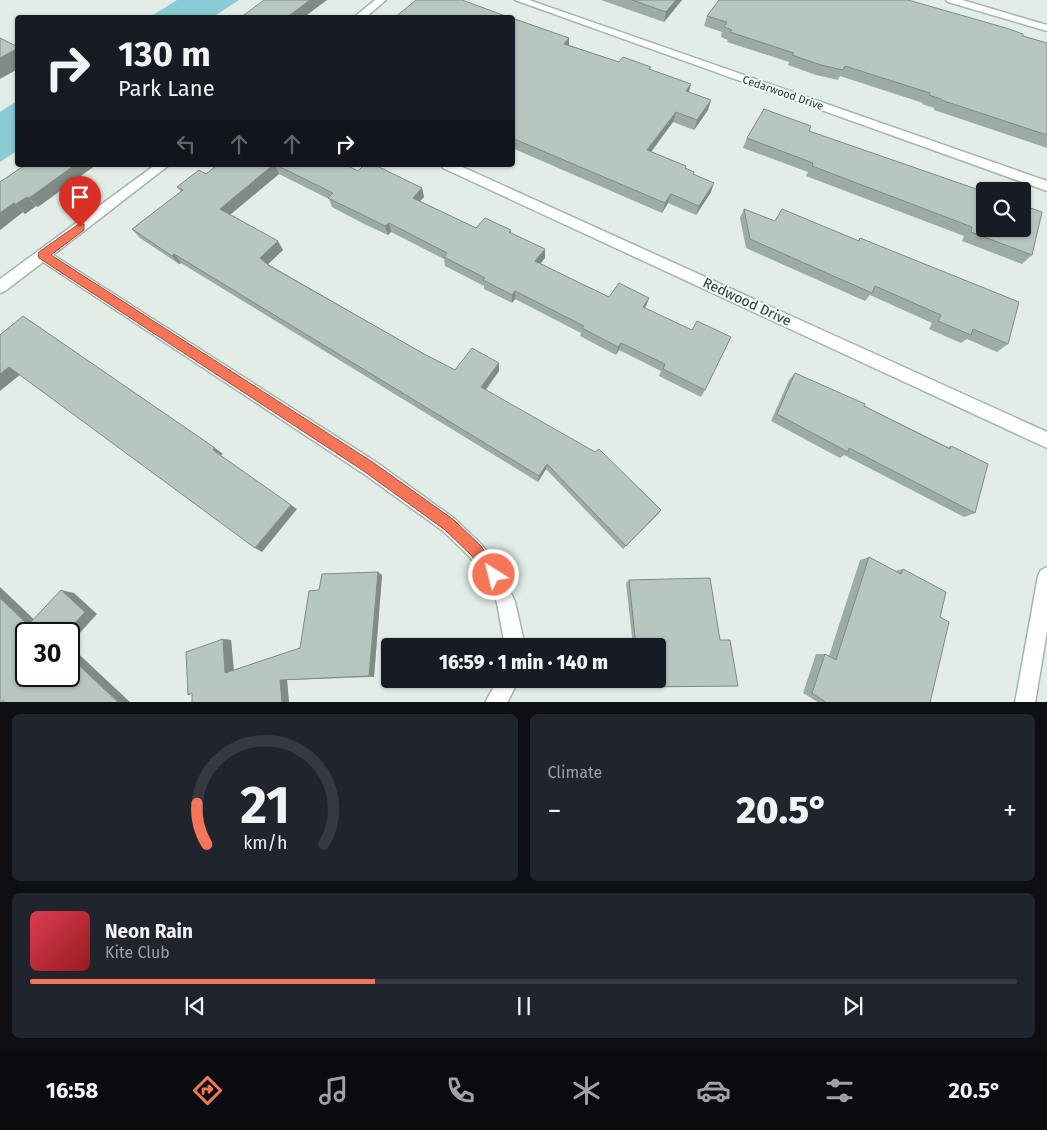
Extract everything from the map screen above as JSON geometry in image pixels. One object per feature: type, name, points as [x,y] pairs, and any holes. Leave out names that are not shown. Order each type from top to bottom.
[{"type":"street","points":[[362,15],[381,0]]},
{"type":"street","name":"Cedarwood Drive","points":[[520,0],[1047,186]]},
{"type":"street","points":[[951,0],[1047,28]]},
{"type":"street","points":[[0,287],[160,167]]},
{"type":"street","name":"Redwood Drive","points":[[451,167],[1047,440]]},
{"type":"street","points":[[43,255],[370,468],[449,525],[476,551],[494,575],[506,602],[513,638]]},
{"type":"street","points":[[1025,702],[1047,576]]},
{"type":"street","points":[[495,702],[504,688]]},
{"type":"water","points":[[177,0],[239,0],[216,15],[153,15]]},
{"type":"water","points":[[15,102],[15,152],[0,162],[0,112]]},
{"type":"building","points":[[264,0],[310,0],[290,15],[244,15]]},
{"type":"building","points":[[416,0],[462,0],[503,15],[398,15]]},
{"type":"building","points":[[632,0],[676,0],[666,12]]},
{"type":"building","points":[[719,0],[908,0],[1006,28],[1023,34],[1023,36],[1047,43],[1047,135],[941,100],[929,95],[930,93],[845,66],[843,70],[821,65],[792,55],[794,53],[730,32],[732,30],[724,27],[727,22],[707,16]]},
{"type":"building","points":[[515,19],[569,38],[564,44],[619,62],[623,57],[651,67],[649,69],[691,84],[686,91],[711,100],[697,120],[676,112],[647,150],[686,166],[685,168],[694,172],[693,174],[714,183],[699,206],[671,194],[665,203],[515,139]]},
{"type":"building","points":[[0,38],[15,46],[15,50],[0,58]]},
{"type":"building","points":[[764,109],[811,126],[809,131],[976,189],[976,234],[971,232],[972,227],[812,166],[813,163],[747,138]]},
{"type":"building","points":[[22,167],[72,167],[29,198],[27,197],[16,204],[14,203],[0,213],[0,182]]},
{"type":"building","points":[[215,167],[271,167],[220,209],[278,241],[260,258],[268,265],[455,370],[472,348],[499,363],[481,387],[595,452],[599,449],[661,510],[626,546],[547,464],[539,476],[174,254],[172,256],[132,229],[183,190],[177,187],[199,170],[206,174]]},
{"type":"building","points":[[280,167],[350,167],[358,171],[362,167],[379,167],[422,188],[413,198],[476,228],[485,218],[545,249],[535,261],[580,283],[609,297],[619,283],[649,298],[643,307],[692,330],[697,321],[731,337],[705,390],[663,369],[665,364],[621,343],[618,347],[582,328],[584,326],[515,291],[512,295],[483,280],[485,278],[444,257],[447,253],[389,223],[385,226],[328,198],[333,193]]},
{"type":"building","points":[[1031,208],[1042,212],[1032,255],[984,237],[1031,237]]},
{"type":"building","points":[[744,209],[775,221],[782,209],[859,241],[860,238],[1019,302],[1008,344],[973,329],[971,335],[938,321],[941,315],[875,286],[872,293],[750,239]]},
{"type":"building","points":[[23,316],[215,448],[213,450],[291,505],[255,548],[9,367],[0,374],[0,335]]},
{"type":"building","points":[[795,373],[865,404],[864,406],[950,449],[951,446],[988,464],[975,513],[849,448],[848,452],[777,414]]},
{"type":"building","points":[[869,557],[901,574],[903,569],[946,592],[940,617],[949,622],[930,702],[826,702],[812,693],[825,654],[836,660]]},
{"type":"building","points":[[378,572],[369,676],[280,680],[282,702],[192,702],[192,693],[188,695],[186,652],[223,639],[225,673],[300,648],[309,591],[319,590],[322,574]]},
{"type":"building","points":[[710,578],[720,640],[730,640],[738,686],[666,687],[666,638],[635,638],[629,580]]},
{"type":"building","points":[[61,590],[85,612],[76,622],[31,622]]},
{"type":"building","points":[[0,598],[25,622],[15,622],[15,687],[80,687],[80,666],[118,702],[4,702],[3,700],[0,702]]},
{"type":"route","points":[[80,227],[43,255],[370,468],[449,525],[476,551],[494,575]]}]
